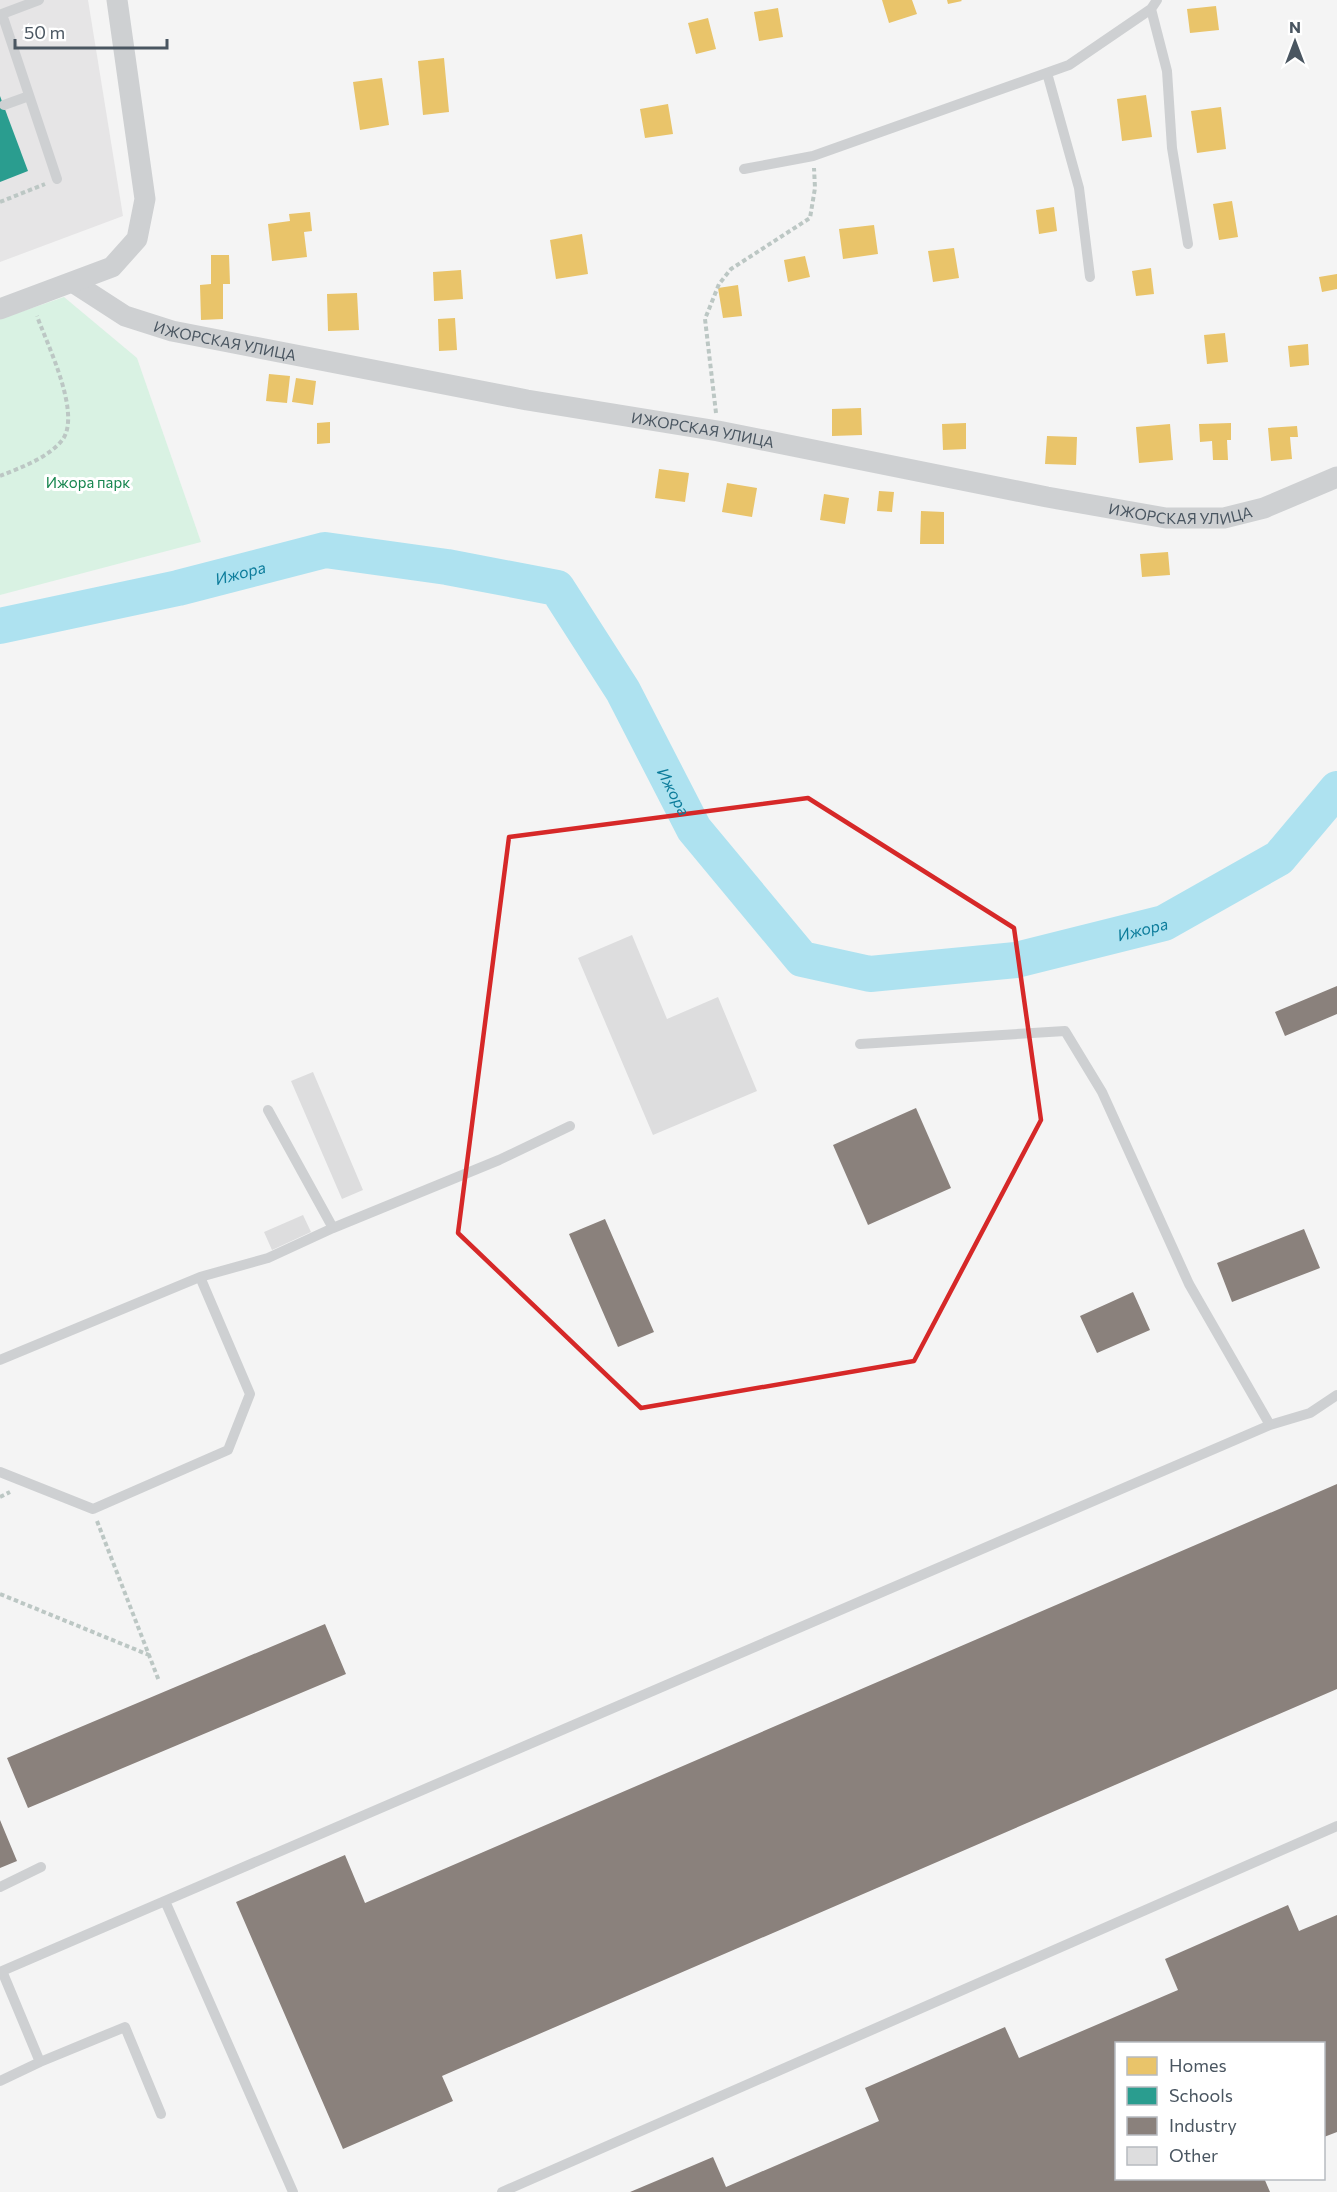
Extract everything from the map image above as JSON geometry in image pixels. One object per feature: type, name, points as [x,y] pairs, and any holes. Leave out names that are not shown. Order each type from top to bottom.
[{"type":"street","points":[[0,309],[112,267],[137,239],[145,199],[117,0]]},
{"type":"street","name":"ИЖОРСКАЯ УЛИЦА","points":[[74,283],[125,316],[172,331],[527,400],[718,431],[1047,497],[1166,518],[1224,518],[1264,508],[1337,477]]},
{"type":"lane","points":[[39,0],[2,14],[57,179]]},
{"type":"lane","points":[[744,169],[813,156],[1069,65],[1154,4],[1167,71],[1172,148],[1188,244]]},
{"type":"lane","points":[[1047,73],[1080,188],[1090,278]]},
{"type":"lane","points":[[4,105],[29,96]]},
{"type":"lane","points":[[861,1044],[1065,1032],[1102,1092],[1189,1284],[1270,1425]]},
{"type":"lane","points":[[268,1110],[333,1228]]},
{"type":"lane","points":[[0,1360],[200,1277],[268,1258],[333,1228],[500,1161],[570,1126]]},
{"type":"lane","points":[[0,1472],[93,1509],[228,1450],[250,1394],[200,1277]]},
{"type":"lane","points":[[40,2062],[1,1971],[1270,1425],[1310,1413],[1337,1395]]},
{"type":"lane","points":[[502,2192],[1337,1826]]},
{"type":"lane","points":[[0,1887],[41,1868]]},
{"type":"lane","points":[[165,1901],[292,2192]]},
{"type":"lane","points":[[0,2081],[125,2027],[161,2114]]},
{"type":"path","points":[[718,431],[705,319],[719,284],[731,269],[810,218],[815,188],[813,156]]},
{"type":"path","points":[[0,202],[57,179]]},
{"type":"path","points":[[0,476],[48,452],[63,440],[69,421],[66,398],[31,298]]},
{"type":"path","points":[[93,1509],[159,1681]]},
{"type":"path","points":[[0,1594],[149,1656]]},
{"type":"highlighted area","points":[[808,798],[1014,928],[1041,1120],[914,1361],[641,1408],[458,1233],[509,837]]},
{"type":"shaded area","points":[[0,0],[88,0],[123,216],[0,262]]},
{"type":"green space","name":"Ижора парк","points":[[64,297],[137,358],[201,542],[0,595],[0,319]]},
{"type":"building: Homes","points":[[882,0],[912,0],[917,14],[889,23]]},
{"type":"building: Homes","points":[[947,0],[961,0],[962,1],[948,4]]},
{"type":"building: Homes","points":[[1216,6],[1219,30],[1190,33],[1187,9]]},
{"type":"building: Homes","points":[[778,8],[783,37],[759,41],[754,12]]},
{"type":"building: Homes","points":[[708,18],[716,49],[696,54],[688,23]]},
{"type":"building: Homes","points":[[444,58],[449,112],[423,115],[418,61]]},
{"type":"building: Homes","points":[[382,78],[389,125],[360,130],[353,82]]},
{"type":"building: Homes","points":[[1146,95],[1152,137],[1122,141],[1117,99]]},
{"type":"building: Homes","points":[[668,104],[673,134],[645,138],[640,109]]},
{"type":"building: Homes","points":[[1221,107],[1226,149],[1197,153],[1191,111]]},
{"type":"building: Homes","points":[[1232,201],[1238,237],[1219,240],[1213,204]]},
{"type":"building: Homes","points":[[1054,207],[1057,231],[1039,234],[1036,210]]},
{"type":"building: Homes","points":[[310,212],[312,231],[304,232],[307,257],[272,261],[268,224],[290,221],[289,214]]},
{"type":"building: Homes","points":[[874,225],[878,254],[843,259],[839,229]]},
{"type":"building: Homes","points":[[582,234],[588,274],[556,279],[550,240]]},
{"type":"building: Homes","points":[[954,248],[959,278],[933,282],[928,251]]},
{"type":"building: Homes","points":[[211,255],[229,255],[230,284],[223,284],[223,319],[201,320],[200,285],[211,284]]},
{"type":"building: Homes","points":[[805,256],[810,277],[788,282],[784,260]]},
{"type":"building: Homes","points":[[1151,268],[1154,294],[1136,296],[1132,271]]},
{"type":"building: Homes","points":[[461,270],[463,299],[434,301],[433,272]]},
{"type":"building: Homes","points":[[1337,274],[1337,289],[1322,292],[1319,277]]},
{"type":"building: Homes","points":[[738,285],[742,316],[723,318],[718,288]]},
{"type":"building: Homes","points":[[357,293],[359,330],[328,331],[327,294]]},
{"type":"building: Homes","points":[[455,318],[457,350],[439,351],[438,319]]},
{"type":"building: Homes","points":[[1225,333],[1228,362],[1207,364],[1204,335]]},
{"type":"building: Homes","points":[[1308,344],[1309,365],[1290,367],[1288,346]]},
{"type":"building: Homes","points":[[269,374],[290,376],[287,403],[266,401]]},
{"type":"building: Homes","points":[[296,378],[316,381],[313,405],[292,402]]},
{"type":"building: Homes","points":[[861,408],[862,435],[832,436],[832,409]]},
{"type":"building: Homes","points":[[330,422],[330,443],[317,444],[317,423]]},
{"type":"building: Homes","points":[[966,423],[966,449],[943,450],[942,424]]},
{"type":"building: Homes","points":[[1231,423],[1231,440],[1227,440],[1228,460],[1213,460],[1212,441],[1200,442],[1199,424]]},
{"type":"building: Homes","points":[[1170,424],[1173,460],[1139,463],[1136,427]]},
{"type":"building: Homes","points":[[1297,426],[1298,437],[1290,437],[1292,459],[1271,461],[1268,428]]},
{"type":"building: Homes","points":[[1047,436],[1077,437],[1076,465],[1045,464]]},
{"type":"building: Homes","points":[[659,469],[689,473],[685,502],[655,498]]},
{"type":"building: Homes","points":[[727,483],[757,488],[752,517],[722,512]]},
{"type":"building: Homes","points":[[879,491],[894,492],[892,512],[877,511]]},
{"type":"building: Homes","points":[[824,494],[849,498],[845,524],[820,520]]},
{"type":"building: Homes","points":[[921,511],[944,512],[944,544],[920,544]]},
{"type":"building: Homes","points":[[1168,552],[1170,575],[1142,577],[1140,554]]},
{"type":"building: Schools","points":[[0,96],[28,171],[0,182]]},
{"type":"building: Industry","points":[[1337,986],[1337,1014],[1285,1036],[1275,1012]]},
{"type":"building: Industry","points":[[916,1108],[951,1188],[868,1225],[833,1145]]},
{"type":"building: Industry","points":[[605,1219],[654,1332],[618,1347],[569,1234]]},
{"type":"building: Industry","points":[[1304,1229],[1320,1268],[1232,1302],[1217,1263]]},
{"type":"building: Industry","points":[[1133,1292],[1150,1330],[1097,1353],[1080,1316]]},
{"type":"building: Industry","points":[[1337,1484],[1337,1689],[442,2076],[453,2101],[343,2149],[236,1902],[345,1855],[365,1903]]},
{"type":"building: Industry","points":[[325,1624],[346,1674],[28,1808],[7,1758]]},
{"type":"building: Industry","points":[[0,1820],[17,1861],[0,1868]]},
{"type":"building: Industry","points":[[1288,1905],[1299,1931],[1337,1915],[1337,2132],[1325,2137],[1325,2042],[1115,2042],[1115,2180],[1265,2180],[1270,2192],[630,2192],[713,2157],[726,2187],[879,2121],[865,2088],[1005,2027],[1019,2058],[1178,1990],[1165,1959]]},
{"type":"building: Other","points":[[632,935],[667,1019],[718,997],[757,1091],[653,1135],[578,958]]},
{"type":"building: Other","points":[[313,1072],[363,1190],[342,1199],[291,1081]]},
{"type":"building: Other","points":[[303,1215],[311,1232],[272,1250],[264,1232]]},
{"type":"waterway","name":"Ижора","points":[[0,626],[178,588],[325,550],[447,567],[557,588],[623,691],[694,829],[802,959],[870,974],[1016,960],[1164,923],[1279,858],[1337,789]]}]
